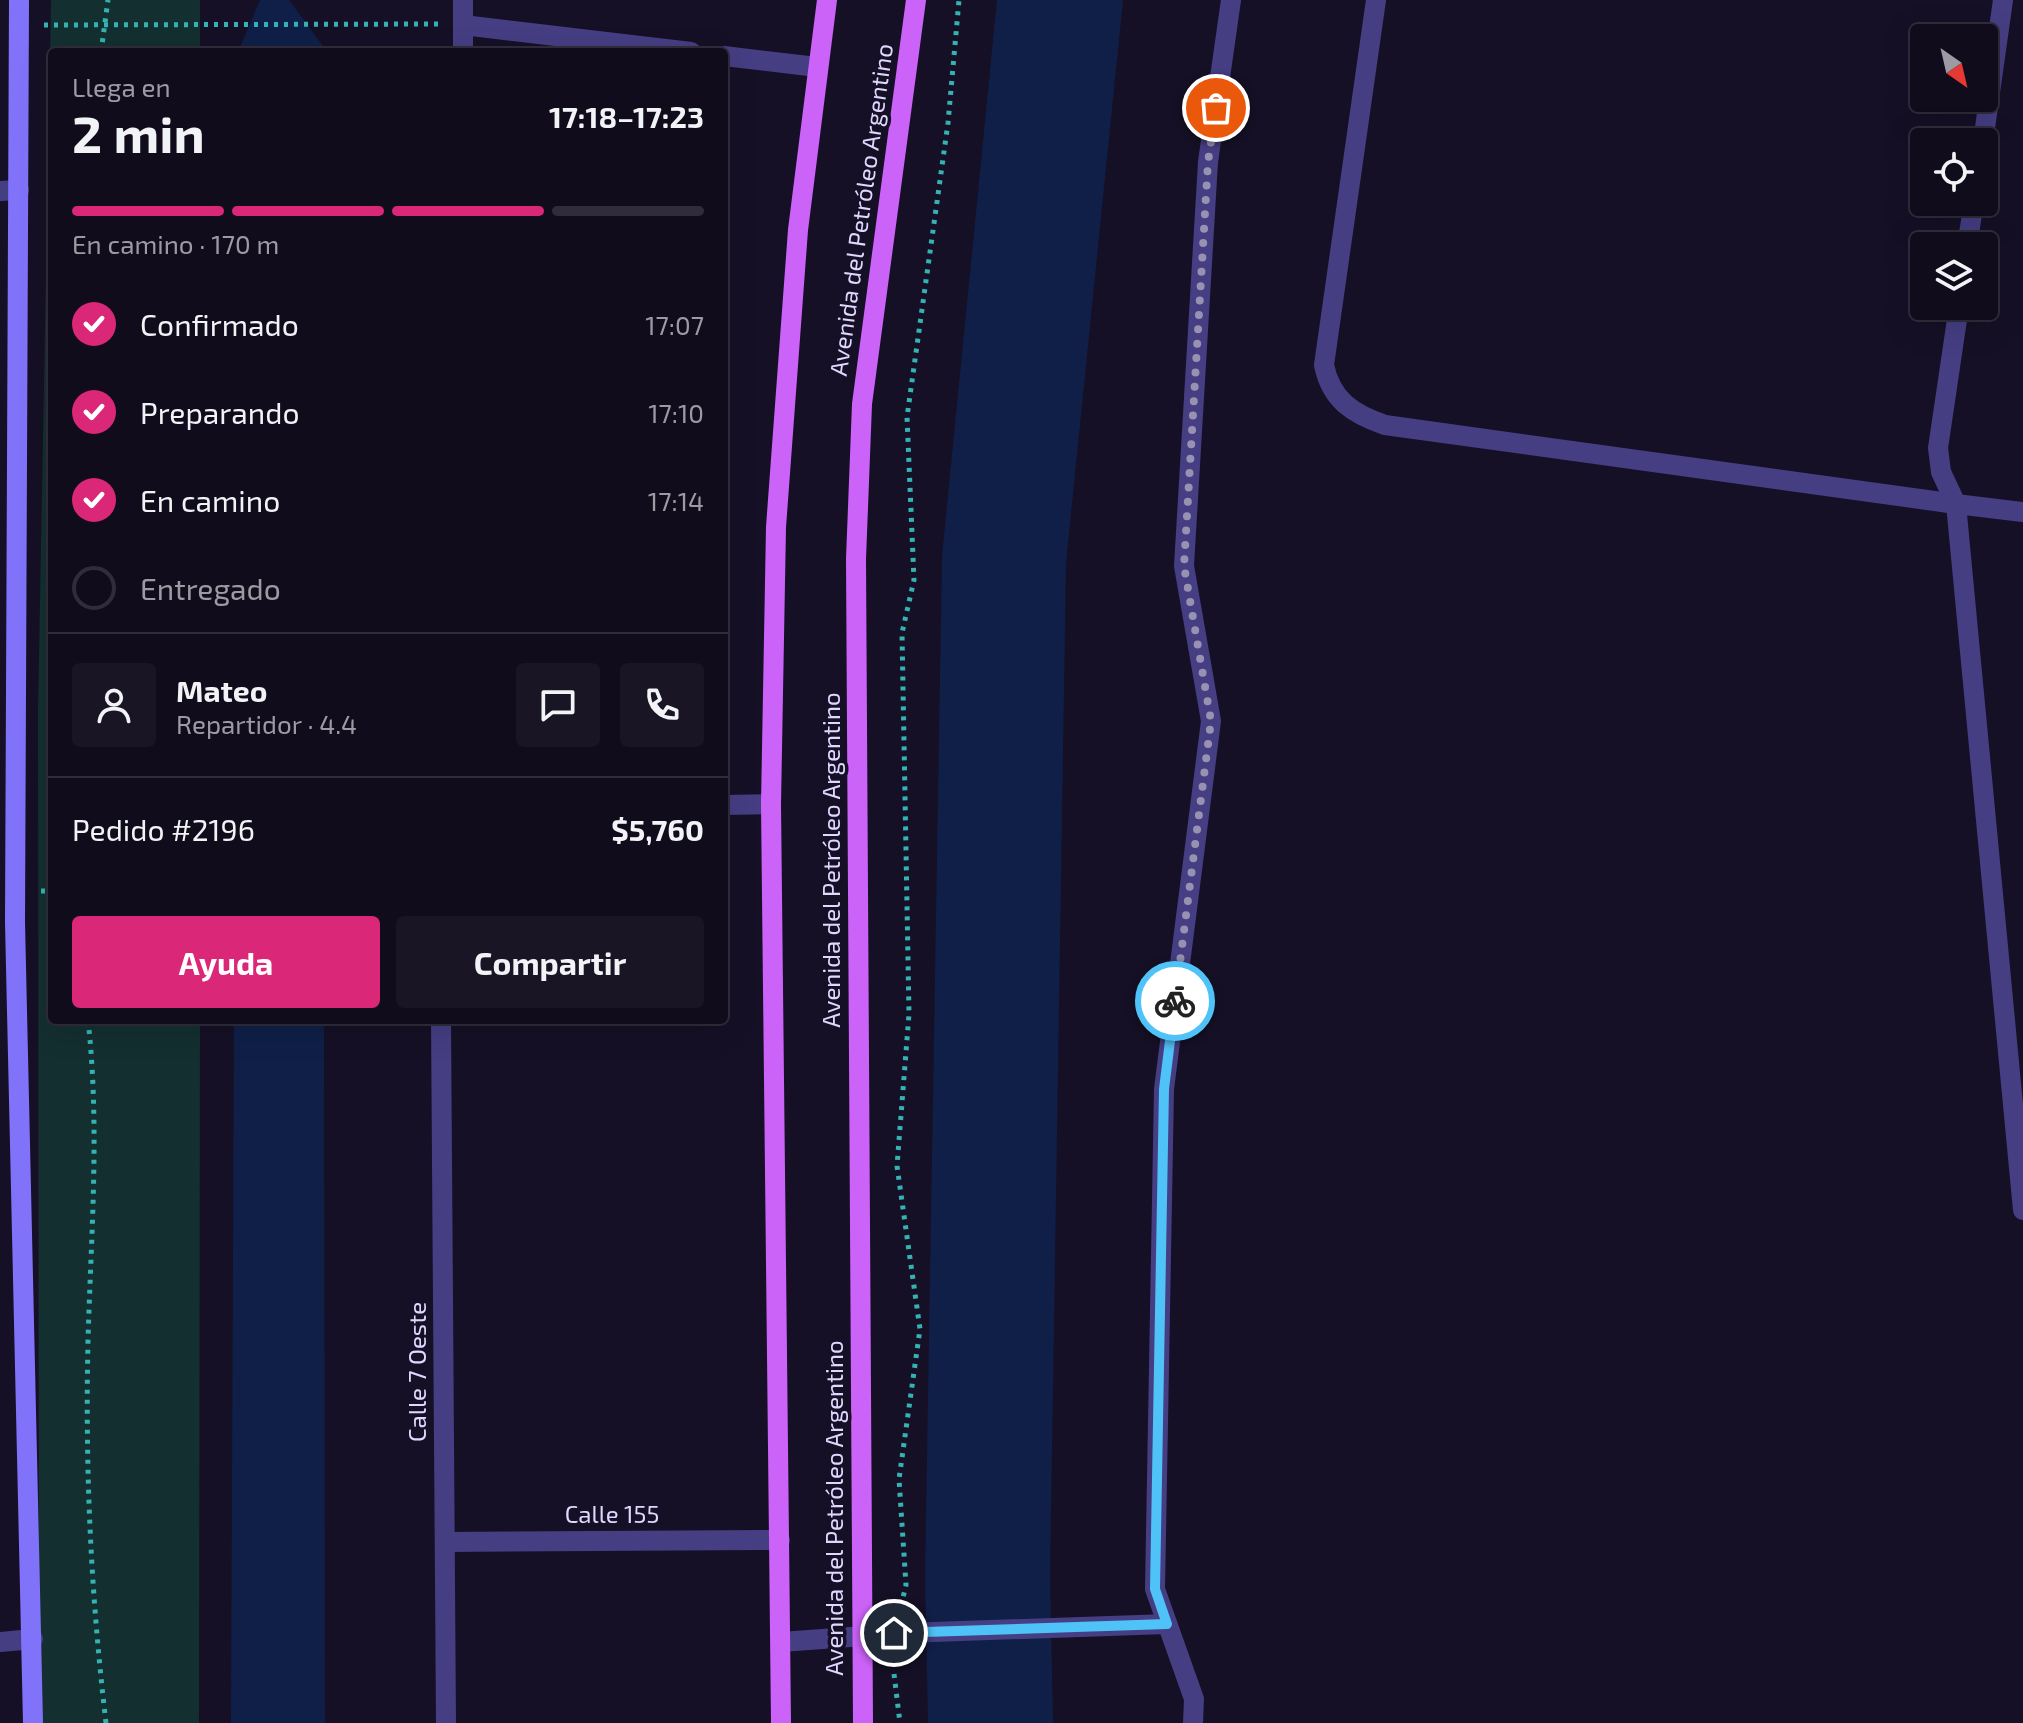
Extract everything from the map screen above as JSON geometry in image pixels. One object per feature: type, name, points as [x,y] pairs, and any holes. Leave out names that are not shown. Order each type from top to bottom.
[{"type":"main road","points":[[19,0],[10,190],[8,923],[33,1639],[33,1723]]},
{"type":"main road","points":[[781,1723],[771,804],[776,527],[798,230],[827,0]]},
{"type":"main road","name":"Avenida del Petróleo Argentino","points":[[863,1723],[856,559],[862,404],[916,0]]},
{"type":"street","points":[[463,0],[463,48]]},
{"type":"street","points":[[1193,1723],[1194,1699],[1155,1589],[1164,1089],[1211,721],[1184,566],[1208,162],[1231,0]]},
{"type":"street","points":[[1376,0],[1324,365],[1328,385],[1339,401],[1361,417],[1385,425],[2023,512]]},
{"type":"street","points":[[1985,128],[2003,0]]},
{"type":"street","points":[[463,25],[657,48]]},
{"type":"street","points":[[728,56],[817,67]]},
{"type":"street","points":[[1957,320],[1938,448],[1941,472],[1956,504],[2023,1210]]},
{"type":"street","points":[[728,805],[771,804]]},
{"type":"street","name":"Calle 7 Oeste","points":[[441,1024],[446,1723]]},
{"type":"street","name":"Calle 155","points":[[445,1542],[780,1540]]},
{"type":"street","points":[[781,1642],[899,1633],[1167,1624]]},
{"type":"street","points":[[0,1642],[33,1639]]},
{"type":"path","points":[[102,48],[108,0]]},
{"type":"path","points":[[900,1723],[892,1644],[899,1633],[906,1585],[899,1479],[920,1329],[897,1166],[909,1014],[902,633],[914,580],[907,417],[948,123],[959,0]]},
{"type":"path","points":[[19,25],[463,25]]},
{"type":"path","points":[[88,1024],[94,1069],[95,1154],[86,1486],[106,1723]]},
{"type":"green space","points":[[51,0],[200,0],[200,48],[50,48]]},
{"type":"green space","points":[[48,164],[48,1024],[200,1024],[199,1723],[39,1723],[38,711]]},
{"type":"water","points":[[260,0],[289,0],[323,46],[323,48],[240,48]]},
{"type":"water","points":[[997,0],[1123,0],[1066,563],[1050,1577],[1053,1723],[928,1723],[925,1578],[942,556]]},
{"type":"water","points":[[234,1024],[324,1024],[325,1723],[231,1723]]},
{"type":"way so far","points":[[1175,1001],[1211,721],[1184,566],[1208,162],[1216,108]]},
{"type":"route","points":[[894,1633],[1167,1624],[1155,1589],[1164,1089],[1175,1001]]}]
